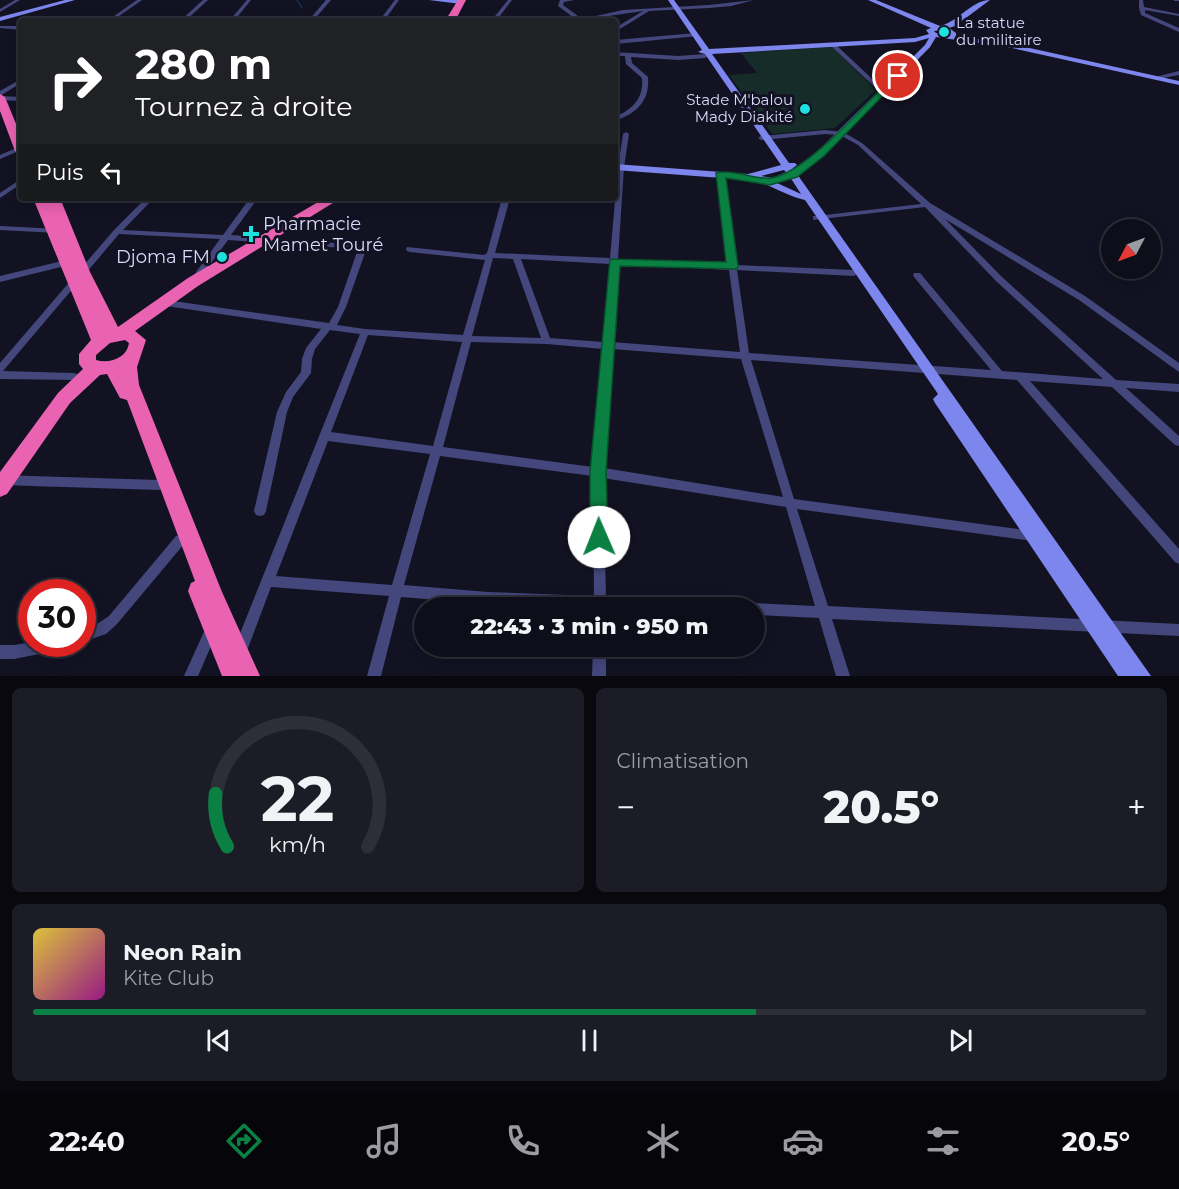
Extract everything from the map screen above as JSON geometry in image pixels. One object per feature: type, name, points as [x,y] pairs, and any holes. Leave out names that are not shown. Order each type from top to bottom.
[{"type":"highway","points":[[452,18],[462,1]]},
{"type":"highway","points":[[2,94],[18,128]]},
{"type":"highway","points":[[2,94],[18,140]]},
{"type":"highway","points":[[42,201],[60,230],[80,277],[111,337]]},
{"type":"highway","points":[[54,201],[66,263],[80,277]]},
{"type":"highway","points":[[238,668],[213,628],[123,386],[87,354],[164,304],[193,282],[329,201]]},
{"type":"highway","points":[[164,304],[135,348],[128,367],[130,385],[238,668]]},
{"type":"highway","points":[[111,337],[131,335],[135,348]]},
{"type":"highway","points":[[64,398],[74,377],[135,348]]},
{"type":"highway","points":[[2,483],[64,398],[98,365]]},
{"type":"main road","points":[[0,19],[72,0]]},
{"type":"main road","points":[[432,0],[462,1]]},
{"type":"main road","points":[[871,0],[912,18],[935,35]]},
{"type":"main road","points":[[705,53],[919,39],[952,31],[987,0]]},
{"type":"main road","points":[[672,4],[1102,628],[1142,676]]},
{"type":"main road","points":[[766,182],[808,162],[883,92],[935,35],[952,31],[965,37],[1179,83]]},
{"type":"main road","points":[[618,167],[749,177],[786,172]]},
{"type":"main road","points":[[749,177],[804,198]]},
{"type":"main road","points":[[820,218],[854,273],[924,369]]},
{"type":"main road","points":[[1102,628],[1129,676]]},
{"type":"street","points":[[0,11],[18,0]]},
{"type":"street","points":[[114,18],[140,0]]},
{"type":"street","points":[[185,18],[206,0]]},
{"type":"street","points":[[234,18],[249,0]]},
{"type":"street","points":[[313,18],[328,0]]},
{"type":"street","points":[[383,18],[397,0]]},
{"type":"street","points":[[496,18],[510,0]]},
{"type":"street","points":[[572,0],[562,2],[560,5],[577,18]]},
{"type":"street","points":[[590,18],[608,12],[650,10],[672,4],[752,0]]},
{"type":"street","points":[[1142,0],[1143,14],[1151,20],[1179,30]]},
{"type":"street","points":[[1141,8],[1179,15]]},
{"type":"street","points":[[618,28],[650,10]]},
{"type":"street","points":[[0,27],[18,28]]},
{"type":"street","points":[[618,42],[694,35]]},
{"type":"street","points":[[831,44],[883,92]]},
{"type":"street","points":[[618,53],[705,53]]},
{"type":"street","points":[[618,118],[631,111],[643,100],[647,88],[645,77],[629,64],[628,55]]},
{"type":"street","points":[[1158,77],[1179,73]]},
{"type":"street","points":[[2,94],[18,83]]},
{"type":"street","points":[[2,94],[18,98]]},
{"type":"street","points":[[764,138],[825,132],[841,133],[860,144],[927,205],[999,279],[1179,442]]},
{"type":"street","points":[[618,167],[626,134]]},
{"type":"street","points":[[0,157],[18,150]]},
{"type":"street","points":[[720,175],[745,357],[843,676]]},
{"type":"street","points":[[0,196],[18,183]]},
{"type":"street","points":[[0,369],[117,232],[147,201]]},
{"type":"street","points":[[193,282],[252,201]]},
{"type":"street","points":[[374,676],[395,592],[438,452],[488,257],[505,201]]},
{"type":"street","points":[[600,597],[598,472],[617,201]]},
{"type":"street","points":[[820,218],[927,205],[1082,298],[1179,368]]},
{"type":"street","points":[[0,228],[60,230]]},
{"type":"street","points":[[117,232],[354,245],[362,250],[342,307],[311,348],[306,359],[306,373],[289,395],[282,412],[260,511]]},
{"type":"street","points":[[410,249],[488,257],[854,273]]},
{"type":"street","points":[[516,257],[547,341]]},
{"type":"street","points":[[0,279],[66,263]]},
{"type":"street","points":[[917,275],[999,374]]},
{"type":"street","points":[[164,304],[365,332],[607,345],[1179,388]]},
{"type":"street","points":[[238,668],[268,581],[365,332]]},
{"type":"street","points":[[0,375],[74,377]]},
{"type":"street","points":[[1019,375],[1179,558]]},
{"type":"street","points":[[325,436],[598,472],[790,503],[1038,536]]},
{"type":"street","points":[[2,483],[159,485]]},
{"type":"street","points":[[96,631],[113,620],[180,540]]},
{"type":"street","points":[[268,581],[474,597]]},
{"type":"street","points":[[765,610],[1179,630]]},
{"type":"street","points":[[190,676],[213,628]]},
{"type":"street","points":[[0,652],[18,651]]},
{"type":"street","points":[[599,676],[600,657]]},
{"type":"green space","name":"Stade M'balou Mady Diakité","points":[[832,47],[876,90],[835,128],[772,134],[729,75],[757,73],[741,53]]},
{"type":"waterway","points":[[297,0],[302,8]]},
{"type":"place","name":"La statue du militaire","points":[[944,32]]},
{"type":"place","name":"Stade M'balou Mady Diakité","points":[[805,109]]},
{"type":"place","name":"Pharmacie Mamet Touré","points":[[251,234]]},
{"type":"place","name":"Djoma FM","points":[[222,257]]},
{"type":"route","points":[[599,537],[598,472],[614,261],[732,266],[720,175],[749,177],[770,182],[793,175],[820,154],[898,76]]}]
